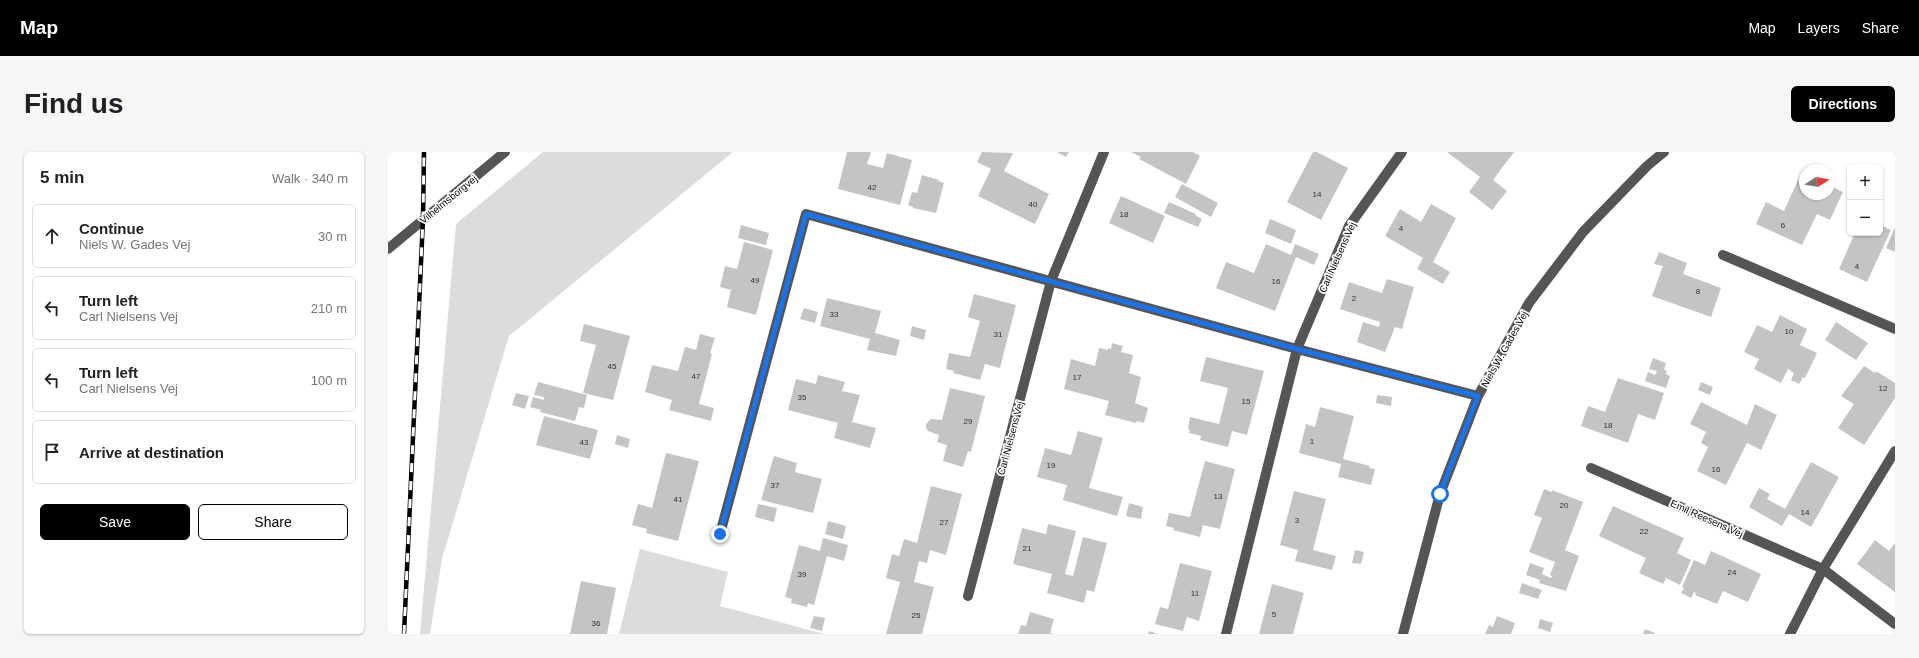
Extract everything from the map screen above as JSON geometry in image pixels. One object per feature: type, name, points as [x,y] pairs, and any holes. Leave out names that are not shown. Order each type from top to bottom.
[{"type":"street","name":"Vilhelmsborgvej","points":[[389,247],[505,152]]},
{"type":"street","name":"Carl Nielsens Vej","points":[[968,596],[1052,281],[1104,152]]},
{"type":"street","name":"Carl Nielsens Vej","points":[[1226,634],[1297,349],[1349,226],[1402,152]]},
{"type":"street","name":"Niels W. Gades Vej","points":[[1403,634],[1440,494],[1478,396],[1530,303],[1547,279],[1583,232],[1647,166],[1664,152]]},
{"type":"street","points":[[720,534],[806,214],[1297,349],[1478,396]]},
{"type":"street","points":[[1723,255],[1895,329]]},
{"type":"street","points":[[1790,634],[1823,569],[1895,451]]},
{"type":"street","name":"Emil Reesens Vej","points":[[1591,468],[1823,569],[1895,624]]},
{"type":"shaded area","points":[[543,152],[733,152],[509,336],[442,559],[430,634],[420,634],[456,224]]},
{"type":"shaded area","points":[[640,549],[728,572],[720,606],[824,634],[619,634]]},
{"type":"building","points":[[847,152],[871,152],[867,164],[883,168],[887,153],[912,160],[900,205],[838,189]]},
{"type":"building","points":[[982,152],[1013,153],[1004,171],[1049,194],[1035,224],[978,196],[991,169],[977,162]]},
{"type":"building","points":[[1057,152],[1069,152],[1066,157]]},
{"type":"building","points":[[1131,152],[1193,152],[1200,156],[1186,184],[1139,159],[1141,157]]},
{"type":"building","points":[[1313,152],[1317,152],[1348,168],[1321,220],[1287,202]]},
{"type":"building","points":[[1447,152],[1514,152],[1493,180],[1507,191],[1492,210],[1469,192],[1480,177]]},
{"type":"building","points":[[922,175],[944,183],[936,213],[913,208],[908,205],[912,192],[917,193]]},
{"type":"building","points":[[1798,180],[1799,200],[1835,200],[1835,188],[1843,192],[1830,220],[1817,214],[1802,245],[1756,224],[1766,202],[1784,211]]},
{"type":"building","points":[[1182,184],[1218,203],[1211,217],[1175,197]]},
{"type":"building","points":[[1121,196],[1165,216],[1153,243],[1109,223]]},
{"type":"building","points":[[1169,202],[1196,214],[1195,215],[1202,219],[1198,227],[1164,213]]},
{"type":"building","points":[[1431,204],[1456,218],[1433,262],[1450,272],[1443,284],[1417,269],[1423,258],[1385,236],[1400,209],[1421,222]]},
{"type":"building","points":[[1270,219],[1296,230],[1291,244],[1265,233]]},
{"type":"building","points":[[741,225],[769,233],[766,245],[738,238]]},
{"type":"building","points":[[1883,226],[1891,230],[1867,282],[1839,269],[1854,236],[1883,236]]},
{"type":"building","points":[[1895,227],[1895,252],[1886,248]]},
{"type":"building","points":[[744,242],[773,250],[756,315],[727,307],[731,290],[720,287],[725,266],[737,269]]},
{"type":"building","points":[[1266,244],[1291,255],[1295,244],[1319,254],[1314,265],[1296,257],[1275,311],[1216,288],[1226,262],[1254,273]]},
{"type":"building","points":[[1659,252],[1687,263],[1683,274],[1721,288],[1711,317],[1652,296],[1663,266],[1654,264]]},
{"type":"building","points":[[1387,279],[1414,287],[1402,329],[1395,327],[1385,352],[1357,342],[1363,322],[1379,327],[1380,322],[1340,309],[1349,282],[1382,293]]},
{"type":"building","points":[[974,294],[1016,305],[1000,368],[985,364],[980,380],[953,373],[954,371],[946,369],[949,353],[970,357],[980,321],[968,317]]},
{"type":"building","points":[[827,298],[881,311],[875,333],[900,340],[896,356],[867,350],[870,339],[820,326]]},
{"type":"building","points":[[804,308],[818,312],[815,323],[800,319]]},
{"type":"building","points":[[1780,315],[1807,329],[1800,345],[1817,353],[1805,378],[1803,377],[1799,384],[1791,380],[1794,373],[1788,369],[1781,383],[1754,369],[1759,359],[1744,352],[1757,325],[1772,332]]},
{"type":"building","points":[[1836,322],[1868,343],[1856,360],[1825,340]]},
{"type":"building","points":[[584,324],[630,336],[613,400],[583,393],[596,345],[580,341]]},
{"type":"building","points":[[912,326],[926,330],[924,340],[910,336]]},
{"type":"building","points":[[700,334],[715,338],[710,353],[712,354],[699,404],[714,408],[711,421],[669,410],[672,400],[645,392],[652,365],[678,371],[685,347],[696,350]]},
{"type":"building","points":[[1112,343],[1123,346],[1121,352],[1133,355],[1129,373],[1141,377],[1135,403],[1148,408],[1144,423],[1137,421],[1136,423],[1105,415],[1109,401],[1064,389],[1071,359],[1095,366],[1099,348],[1108,350],[1108,348],[1111,349]]},
{"type":"building","points":[[1206,357],[1264,371],[1247,435],[1232,431],[1228,447],[1200,440],[1201,436],[1189,433],[1190,430],[1188,429],[1190,417],[1219,424],[1228,388],[1200,381]]},
{"type":"building","points":[[1653,358],[1666,363],[1664,370],[1667,371],[1666,374],[1670,376],[1666,388],[1645,381],[1648,372],[1655,375],[1657,371],[1649,369]]},
{"type":"building","points":[[1864,366],[1875,373],[1876,371],[1895,383],[1895,398],[1864,445],[1838,428],[1854,404],[1841,396]]},
{"type":"building","points":[[818,375],[845,382],[842,391],[860,395],[852,422],[876,428],[870,448],[834,438],[838,423],[788,410],[796,379],[816,384]]},
{"type":"building","points":[[1618,378],[1664,393],[1655,420],[1638,414],[1628,443],[1581,426],[1588,406],[1605,412]]},
{"type":"building","points":[[538,382],[587,395],[584,408],[579,407],[575,421],[540,412],[541,410],[530,407],[533,397],[544,400],[544,397],[534,395]]},
{"type":"building","points":[[1701,382],[1713,387],[1710,395],[1698,390]]},
{"type":"building","points":[[950,388],[985,396],[971,452],[968,451],[963,467],[943,461],[947,445],[937,442],[939,435],[928,431],[926,428],[926,424],[931,419],[942,420]]},
{"type":"building","points":[[516,393],[529,396],[525,409],[512,405]]},
{"type":"building","points":[[1377,395],[1392,397],[1391,406],[1376,403]]},
{"type":"building","points":[[1701,402],[1747,425],[1755,404],[1777,415],[1761,450],[1747,443],[1726,485],[1697,471],[1708,447],[1701,443],[1706,432],[1690,424]]},
{"type":"building","points":[[1320,407],[1354,416],[1343,459],[1370,466],[1369,468],[1375,469],[1371,485],[1338,477],[1341,464],[1299,453],[1306,424],[1315,427]]},
{"type":"building","points":[[544,416],[598,430],[590,459],[536,445]]},
{"type":"building","points":[[1078,431],[1103,438],[1089,488],[1123,497],[1117,516],[1063,500],[1067,485],[1037,477],[1045,448],[1071,455]]},
{"type":"building","points":[[617,435],[630,439],[628,448],[615,444]]},
{"type":"building","points":[[666,453],[699,461],[678,541],[646,533],[647,529],[632,525],[638,504],[652,508]]},
{"type":"building","points":[[774,456],[797,463],[795,472],[822,479],[813,513],[761,500]]},
{"type":"building","points":[[1205,461],[1235,469],[1220,529],[1203,525],[1200,537],[1173,530],[1174,528],[1166,526],[1169,513],[1190,517]]},
{"type":"building","points":[[1811,462],[1839,477],[1811,527],[1789,514],[1782,526],[1749,507],[1759,488],[1770,494],[1767,499],[1785,509]]},
{"type":"building","points":[[931,486],[962,494],[946,555],[930,550],[927,563],[919,561],[914,582],[934,587],[922,634],[886,634],[900,582],[886,578],[892,554],[899,556],[904,539],[917,543]]},
{"type":"building","points":[[1544,489],[1552,492],[1552,490],[1583,502],[1565,550],[1579,556],[1566,591],[1539,583],[1540,580],[1526,575],[1530,563],[1544,568],[1542,574],[1551,578],[1552,576],[1550,575],[1555,562],[1529,552],[1542,518],[1534,515]]},
{"type":"building","points":[[1294,491],[1326,499],[1313,550],[1336,556],[1332,570],[1295,561],[1298,550],[1280,545]]},
{"type":"building","points":[[1129,503],[1143,507],[1141,519],[1126,516]]},
{"type":"building","points":[[758,504],[777,508],[774,522],[755,517]]},
{"type":"building","points":[[1613,506],[1684,538],[1677,553],[1691,560],[1680,585],[1666,578],[1663,584],[1639,573],[1646,558],[1599,536]]},
{"type":"building","points":[[828,521],[846,526],[843,539],[825,534]]},
{"type":"building","points":[[1048,524],[1076,531],[1065,574],[1073,576],[1083,537],[1107,543],[1094,592],[1087,590],[1084,603],[1047,593],[1052,574],[1013,564],[1022,528],[1046,534]]},
{"type":"building","points":[[823,538],[848,545],[844,561],[827,556],[814,605],[808,603],[807,607],[791,603],[792,599],[785,597],[799,545],[820,551]]},
{"type":"building","points":[[1875,540],[1889,551],[1895,543],[1895,592],[1857,564]]},
{"type":"building","points":[[1355,550],[1364,552],[1361,564],[1352,563]]},
{"type":"building","points":[[1711,551],[1761,574],[1748,602],[1723,591],[1717,604],[1695,595],[1696,593],[1694,592],[1691,598],[1681,593],[1684,588],[1682,587],[1694,560],[1705,565]]},
{"type":"building","points":[[1180,563],[1212,571],[1199,621],[1187,617],[1183,631],[1155,624],[1160,607],[1168,609]]},
{"type":"building","points":[[581,581],[616,588],[607,634],[570,634]]},
{"type":"building","points":[[1522,583],[1542,590],[1538,599],[1519,593]]},
{"type":"building","points":[[1272,584],[1304,593],[1293,634],[1259,634]]},
{"type":"building","points":[[1030,612],[1054,619],[1050,633],[1054,634],[1018,634],[1021,625],[1026,626]]},
{"type":"building","points":[[814,616],[825,618],[822,631],[810,628]]},
{"type":"building","points":[[1497,616],[1515,623],[1511,634],[1485,634],[1489,625],[1493,627]]},
{"type":"building","points":[[1540,619],[1553,623],[1550,632],[1538,628]]},
{"type":"building","points":[[1645,629],[1655,633],[1643,634]]},
{"type":"building","points":[[1149,631],[1158,634],[1148,634]]},
{"type":"railway","points":[[404,634],[423,219],[424,152]]},
{"type":"route","points":[[720,534],[806,214],[1297,349],[1478,396],[1440,494]]}]
